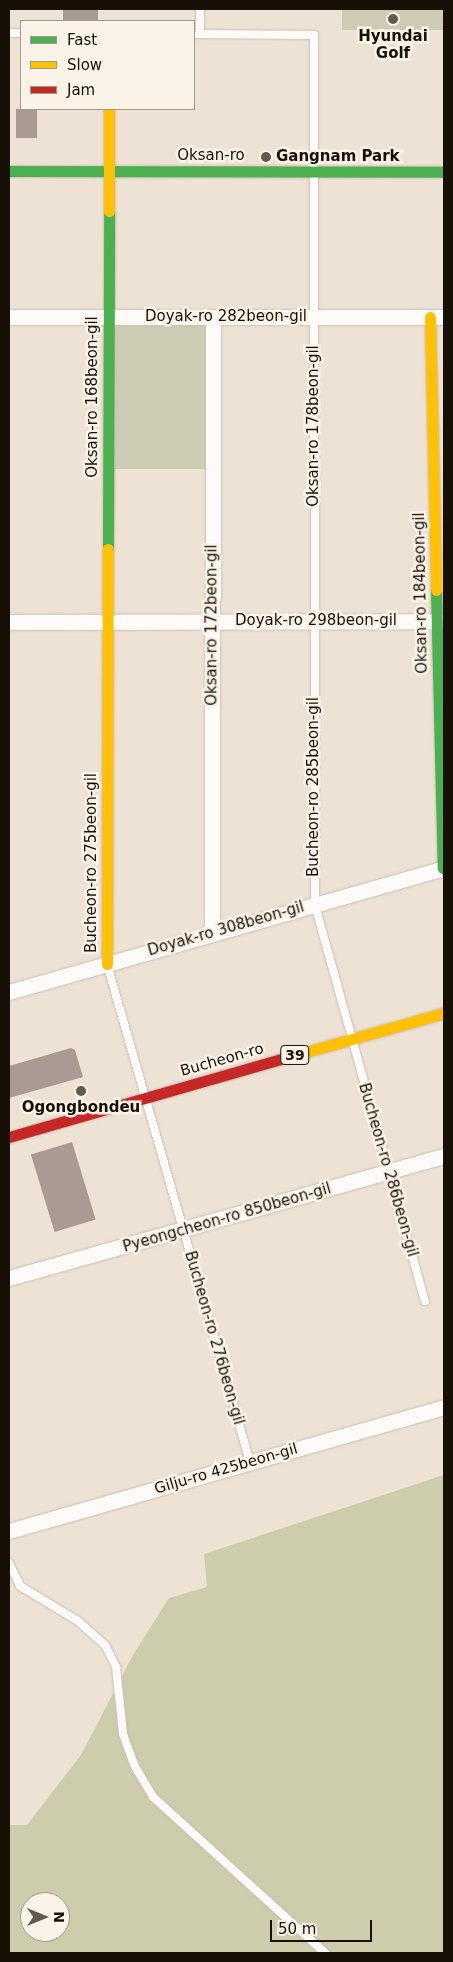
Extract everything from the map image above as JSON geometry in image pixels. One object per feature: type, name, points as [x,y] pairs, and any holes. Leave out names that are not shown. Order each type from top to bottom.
[{"type":"street","points":[[108,110],[108,171]]},
{"type":"street","name":"Oksan-ro","points":[[9,171],[444,172]]},
{"type":"street","name":"Oksan-ro 168beon-gil","points":[[108,171],[108,622]]},
{"type":"street","name":"Doyak-ro 282beon-gil","points":[[9,316],[437,317]]},
{"type":"street","name":"Oksan-ro 172beon-gil","points":[[212,933],[213,317]]},
{"type":"street","name":"Oksan-ro 184beon-gil","points":[[437,317],[444,868]]},
{"type":"street","name":"Doyak-ro 298beon-gil","points":[[9,622],[440,621]]},
{"type":"street","name":"Bucheon-ro 275beon-gil","points":[[107,964],[108,622]]},
{"type":"street","name":"Doyak-ro 308beon-gil","points":[[9,992],[444,868]]},
{"type":"street","name":"Bucheon-ro","points":[[9,1137],[444,1013]]},
{"type":"street","name":"Pyeongcheon-ro 850beon-gil","points":[[9,1278],[444,1156]]},
{"type":"street","name":"Gilju-ro 425beon-gil","points":[[9,1531],[444,1407]]},
{"type":"lane","points":[[200,9],[197,34],[314,34],[314,172]]},
{"type":"lane","name":"Oksan-ro 178beon-gil","points":[[314,172],[314,620]]},
{"type":"lane","name":"Bucheon-ro 285beon-gil","points":[[314,620],[314,904],[352,1039]]},
{"type":"lane","name":"Bucheon-ro 275beon-gil","points":[[107,964],[146,1098]]},
{"type":"lane","name":"Bucheon-ro 286beon-gil","points":[[352,1039],[425,1301]]},
{"type":"lane","name":"Bucheon-ro 276beon-gil","points":[[146,1098],[250,1462]]},
{"type":"lane","points":[[9,1563],[20,1586],[78,1621],[105,1645],[116,1667],[123,1734],[134,1765],[153,1797],[325,1953]]},
{"type":"shaded area","name":"Hyundai Golf","points":[[342,9],[444,9],[444,30],[342,30]]},
{"type":"shaded area","points":[[108,317],[213,317],[213,469],[108,469]]},
{"type":"green space","points":[[444,1475],[444,1953],[9,1953],[9,1825],[27,1825],[81,1755],[133,1655],[169,1598],[207,1587],[204,1554]]},
{"type":"building","points":[[63,9],[98,9],[98,20],[63,20]]},
{"type":"building","points":[[16,109],[37,110],[37,138],[16,138]]},
{"type":"building","points":[[71,1048],[75,1050],[83,1077],[9,1098],[9,1066]]},
{"type":"building","points":[[72,1142],[96,1219],[55,1232],[31,1155]]},
{"type":"traffic: fast","points":[[9,171],[444,172]]},
{"type":"traffic: fast","points":[[108,549],[109,211]]},
{"type":"traffic: fast","points":[[436,590],[443,868]]},
{"type":"traffic: slow","points":[[109,110],[109,211]]},
{"type":"traffic: slow","points":[[430,317],[436,590]]},
{"type":"traffic: slow","points":[[107,964],[108,549]]},
{"type":"traffic: slow","points":[[299,1054],[444,1013]]},
{"type":"traffic: jam","points":[[9,1137],[299,1054]]},
{"type":"place","name":"Hyundai Golf","points":[[393,19]]},
{"type":"place","name":"Gangnam Park","points":[[266,157]]},
{"type":"place","name":"Ogongbondeu","points":[[81,1091]]}]
